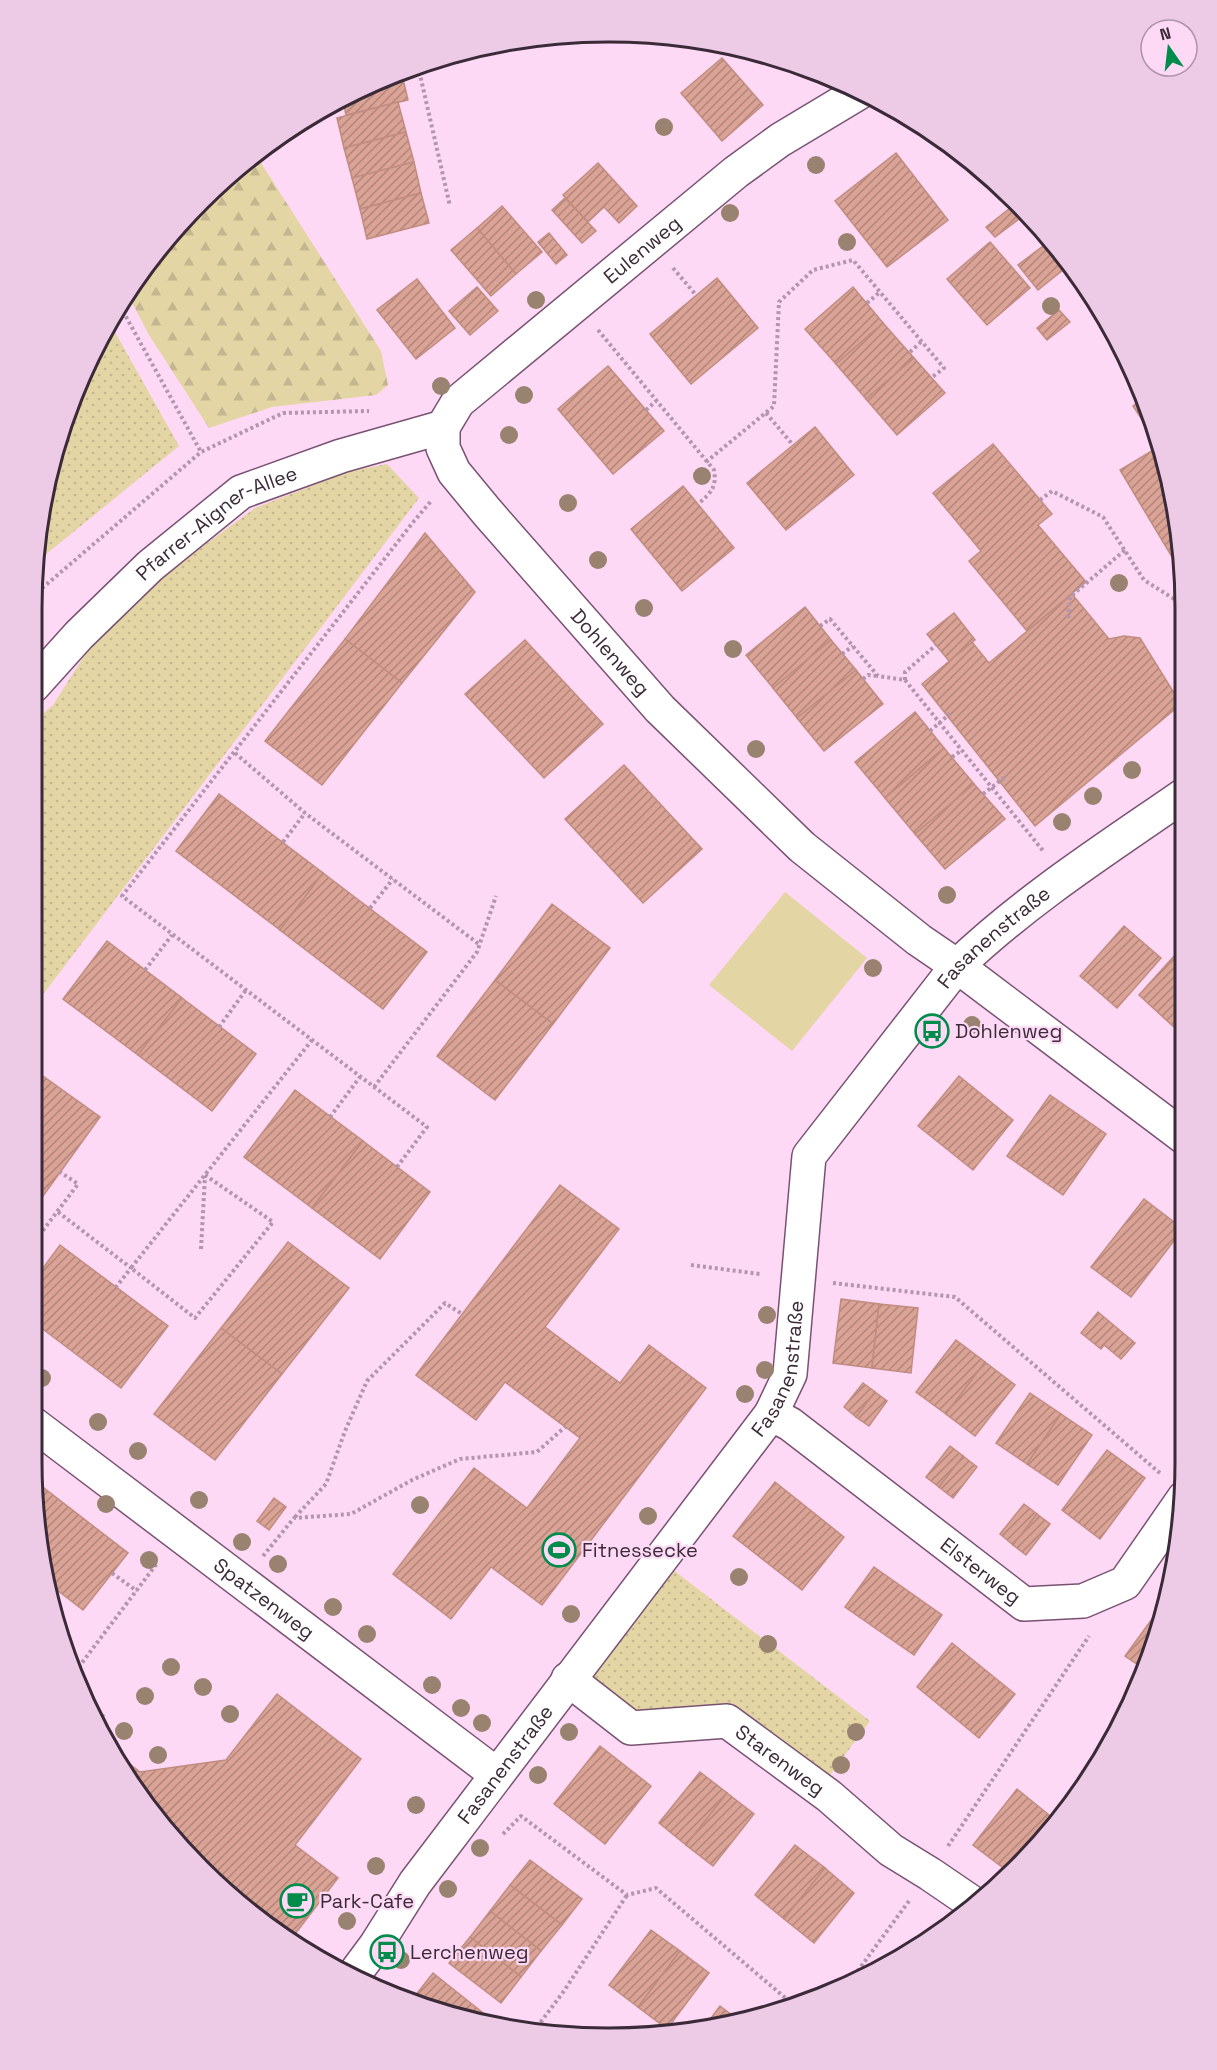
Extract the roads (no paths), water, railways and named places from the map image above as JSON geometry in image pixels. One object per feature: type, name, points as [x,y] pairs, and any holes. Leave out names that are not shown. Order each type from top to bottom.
[{"type":"street","name":"Eulenweg","points":[[442,427],[459,402],[736,172],[780,140],[852,97]]},
{"type":"street","name":"Pfarrer-Aigner-Allee","points":[[42,676],[79,635],[150,566],[241,492],[341,456],[442,427]]},
{"type":"street","name":"Dohlenweg","points":[[442,427],[443,448],[454,472],[487,512],[660,709],[802,848],[919,940],[1175,1130]]},
{"type":"street","name":"Fasanenstraße","points":[[358,1970],[376,1945],[414,1883],[771,1414],[790,1374],[809,1156],[957,966],[1009,920],[1175,801]]},
{"type":"street","name":"Elsterweg","points":[[771,1414],[796,1428],[1024,1604],[1083,1601],[1125,1583],[1174,1490]]},
{"type":"street","name":"Spatzenweg","points":[[42,1431],[496,1774]]},
{"type":"street","name":"Starenweg","points":[[568,1679],[631,1728],[727,1721],[829,1796],[891,1850],[967,1899]]},
{"type":"place","name":"Dohlenweg","points":[[932,1031]]},
{"type":"place","name":"Fitnessecke","points":[[559,1550]]},
{"type":"place","name":"Park-Cafe","points":[[297,1901]]},
{"type":"place","name":"Lerchenweg","points":[[387,1952]]}]
